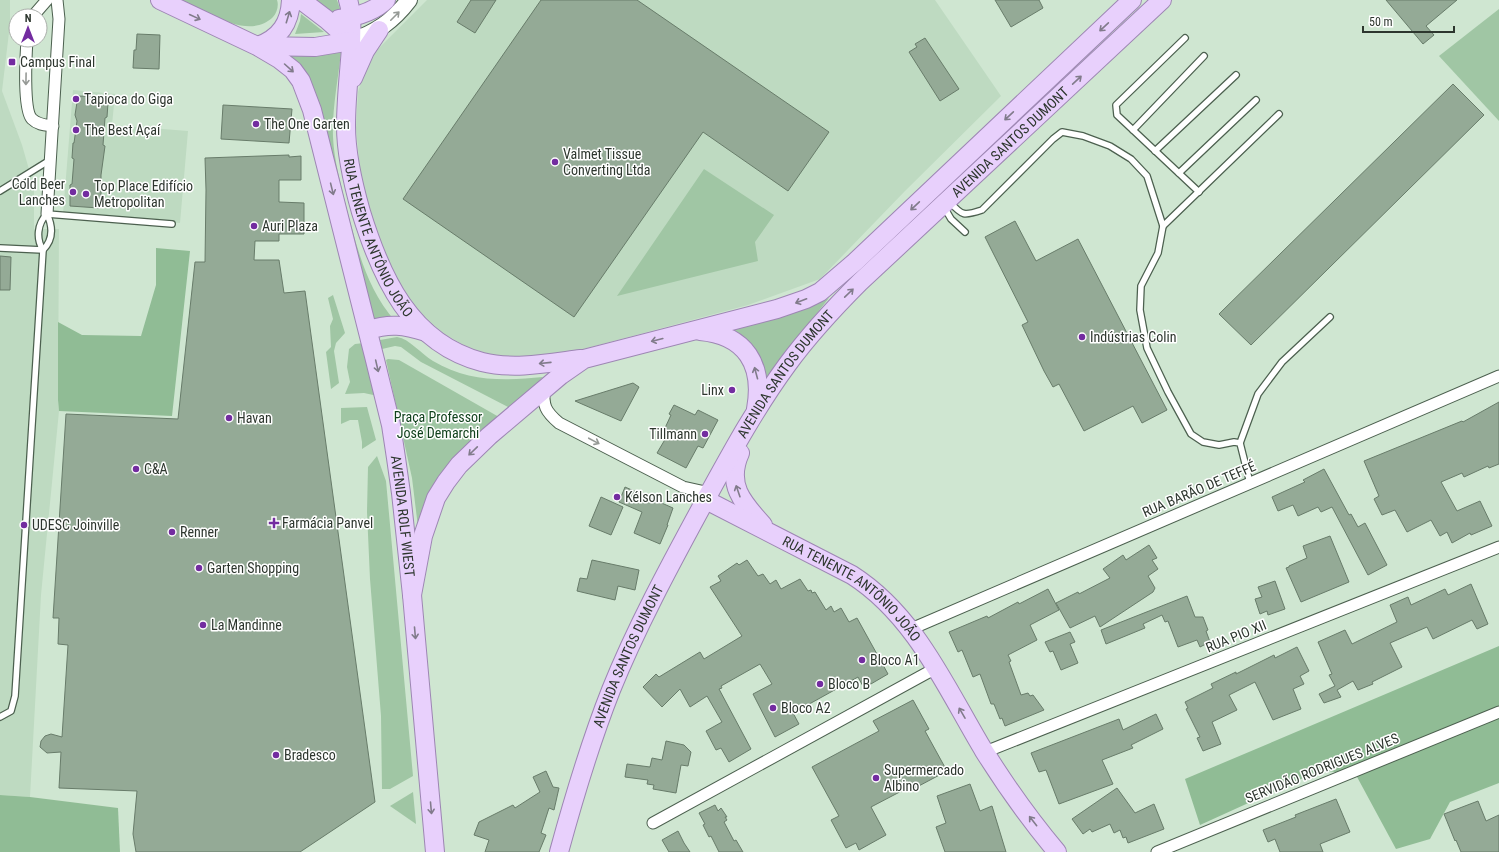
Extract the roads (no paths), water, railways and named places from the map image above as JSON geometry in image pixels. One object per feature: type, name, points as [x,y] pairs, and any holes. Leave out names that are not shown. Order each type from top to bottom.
[{"type":"main road","name":"AVENIDA ROLF WIEST","points":[[160,0],[257,46],[279,59],[293,70],[301,81],[312,110],[368,330],[396,458],[412,595],[435,852]]},
{"type":"main road","points":[[257,46],[268,42],[277,36],[285,27],[289,16],[291,0]]},
{"type":"main road","points":[[301,0],[351,41]]},
{"type":"main road","points":[[326,19],[350,9],[365,13],[376,8],[386,0]]},
{"type":"main road","name":"AVENIDA SANTOS DUMONT","points":[[559,852],[579,780],[612,689],[642,621],[708,496],[756,411],[787,365],[838,303],[1162,0]]},
{"type":"main road","name":"AVENIDA SANTOS DUMONT","points":[[584,359],[777,309],[806,299],[820,292],[855,262],[1125,4]]},
{"type":"main road","name":"RUA TENENTE ANTÔNIO JOÃO","points":[[350,9],[351,41],[346,127],[347,149],[356,193],[371,245],[378,263],[399,300],[426,332],[446,347],[464,356],[482,362],[499,365],[520,365],[584,359]]},
{"type":"main road","points":[[348,91],[357,67],[379,30]]},
{"type":"main road","points":[[257,46],[315,47],[351,41]]},
{"type":"main road","points":[[368,330],[396,325],[408,326],[426,332]]},
{"type":"main road","points":[[695,330],[722,335],[741,347],[749,356],[758,376],[758,398],[756,411]]},
{"type":"main road","points":[[412,595],[423,536],[436,498],[446,482],[459,465],[474,450],[544,388],[584,359]]},
{"type":"main road","points":[[770,533],[749,510],[740,497],[737,490],[734,471],[735,463],[777,390],[787,365]]},
{"type":"main road","name":"RUA TENENTE ANTÔNIO JOÃO","points":[[708,496],[770,533],[852,575],[866,584],[889,604],[911,629],[936,668],[985,752],[1019,804],[1057,852]]},
{"type":"street","points":[[40,8],[47,0]]},
{"type":"street","points":[[47,214],[59,19],[57,0]]},
{"type":"street","points":[[351,41],[379,30],[409,0]]},
{"type":"street","points":[[27,48],[26,100],[28,111],[31,119],[39,124],[53,126]]},
{"type":"street","name":"RUA BARÃO DE TEFFÉ","points":[[911,629],[1499,376]]},
{"type":"street","name":"RUA TENENTE ANTÔNIO JOÃO","points":[[544,388],[544,399],[547,411],[559,423],[683,487],[708,496]]},
{"type":"street","name":"RUA PIO XII","points":[[985,752],[1499,547]]},
{"type":"street","points":[[653,823],[936,668]]},
{"type":"street","name":"SERVIDÃO RODRIGUES ALVES","points":[[1157,852],[1499,712]]},
{"type":"lane","points":[[1185,38],[1116,105],[1117,115],[1199,192]]},
{"type":"lane","points":[[1133,130],[1204,56]]},
{"type":"lane","points":[[1155,151],[1236,75]]},
{"type":"lane","points":[[1179,172],[1256,100]]},
{"type":"lane","points":[[1163,226],[1279,114]]},
{"type":"lane","points":[[946,203],[958,212],[969,214],[982,210],[1053,139],[1062,132],[1073,133],[1110,146],[1131,159],[1146,176],[1163,226],[1158,253],[1141,286],[1140,310],[1146,348],[1191,434],[1203,442],[1219,445],[1234,442],[1240,443]]},
{"type":"lane","points":[[0,191],[50,160]]},
{"type":"lane","points":[[946,203],[951,219],[965,232]]},
{"type":"lane","points":[[0,248],[43,250],[48,245],[51,238],[51,224],[47,214]]},
{"type":"lane","points":[[0,717],[11,710],[15,696],[43,250],[39,244],[39,229],[42,219],[47,214],[172,224]]},
{"type":"lane","points":[[1250,483],[1240,443],[1258,394],[1282,362],[1330,318]]},
{"type":"place","name":"Campus Final","points":[[12,62]]},
{"type":"place","name":"Tapioca do Giga","points":[[76,99]]},
{"type":"place","name":"The One Garten","points":[[256,124]]},
{"type":"place","name":"The Best Açaí","points":[[76,130]]},
{"type":"place","name":"Valmet Tissue Converting Ltda","points":[[555,162]]},
{"type":"place","name":"Cold Beer Lanches","points":[[73,192]]},
{"type":"place","name":"Top Place Edifício Metropolitan","points":[[86,194]]},
{"type":"place","name":"Auri Plaza","points":[[254,226]]},
{"type":"place","name":"Indústrias Colin","points":[[1082,337]]},
{"type":"place","name":"Linx","points":[[732,390]]},
{"type":"place","name":"Havan","points":[[229,418]]},
{"type":"place","name":"Tillmann","points":[[705,434]]},
{"type":"place","name":"C&A","points":[[136,469]]},
{"type":"place","name":"Kélson Lanches","points":[[617,497]]},
{"type":"place","name":"Farmácia Panvel","points":[[274,523]]},
{"type":"place","name":"UDESC Joinville","points":[[24,525]]},
{"type":"place","name":"Renner","points":[[172,532]]},
{"type":"place","name":"Garten Shopping","points":[[199,568]]},
{"type":"place","name":"La Mandinne","points":[[203,625]]},
{"type":"place","name":"Bloco A1","points":[[862,660]]},
{"type":"place","name":"Bloco B","points":[[820,684]]},
{"type":"place","name":"Bloco A2","points":[[773,708]]},
{"type":"place","name":"Bradesco","points":[[276,755]]},
{"type":"place","name":"Supermercado Albino","points":[[876,778]]},
{"type":"park label","name":"Praça Professor José Demarchi","points":[[438,426]]}]
